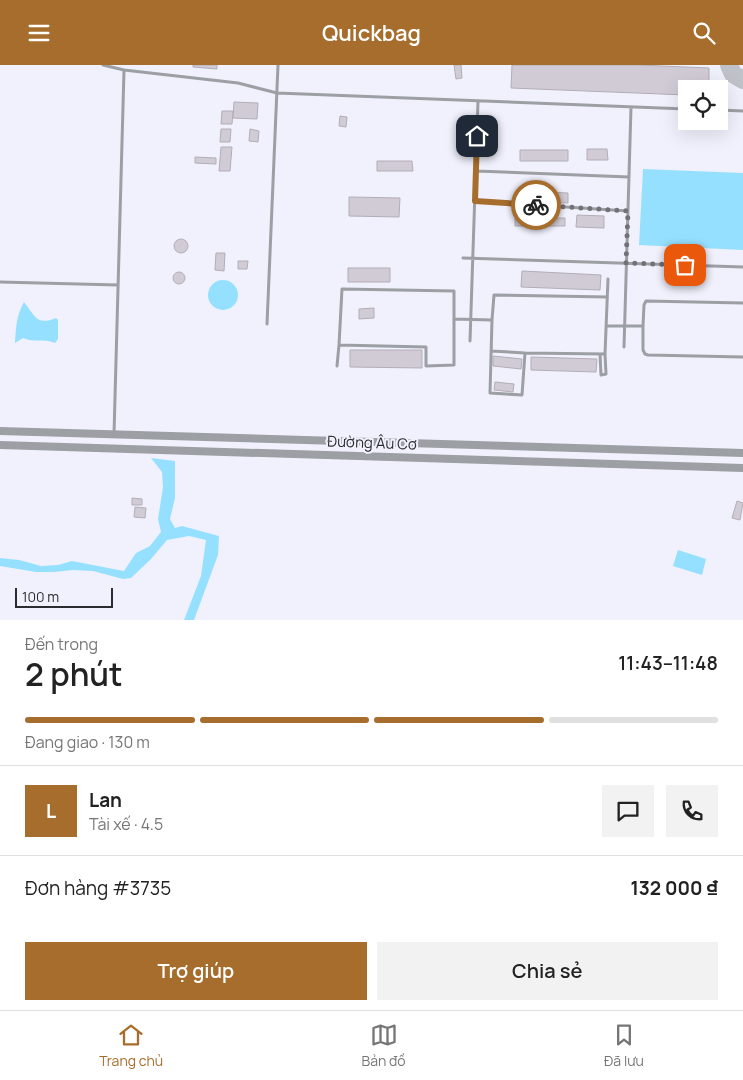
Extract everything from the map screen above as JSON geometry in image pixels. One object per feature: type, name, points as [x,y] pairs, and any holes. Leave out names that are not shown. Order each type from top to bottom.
[{"type":"street","name":"Đường Âu Cơ","points":[[0,431],[743,453]]},
{"type":"street","points":[[268,439],[268,454]]},
{"type":"street","name":"Đường Âu Cơ","points":[[0,445],[743,468]]},
{"type":"lane","points":[[104,65],[124,71],[238,83],[277,93],[678,109]]},
{"type":"lane","points":[[266,324],[278,65]]},
{"type":"lane","points":[[114,435],[124,71]]},
{"type":"lane","points":[[470,341],[478,101]]},
{"type":"lane","points":[[624,347],[631,107]]},
{"type":"lane","points":[[728,110],[743,111]]},
{"type":"lane","points":[[476,171],[629,177]]},
{"type":"lane","points":[[475,201],[628,211]]},
{"type":"lane","points":[[463,258],[743,267]]},
{"type":"lane","points":[[600,354],[600,375],[606,374],[608,279]]},
{"type":"lane","points":[[0,282],[118,285]]},
{"type":"lane","points":[[337,366],[342,289],[454,291],[454,365],[426,366],[426,347],[339,345]]},
{"type":"lane","points":[[525,353],[522,395],[490,393],[494,295],[607,297]]},
{"type":"lane","points":[[743,303],[646,301],[644,305],[643,327],[643,350],[648,355],[743,357]]},
{"type":"lane","points":[[454,319],[492,320]]},
{"type":"lane","points":[[606,326],[643,327]]},
{"type":"lane","points":[[491,351],[605,355]]},
{"type":"water","points":[[643,169],[743,173],[743,250],[639,245]]},
{"type":"water","points":[[223,280],[234,284],[238,295],[234,306],[223,310],[212,306],[208,295],[212,284]]},
{"type":"water","points":[[24,302],[40,320],[45,321],[56,318],[58,320],[58,339],[55,343],[23,338],[15,343],[18,317]]},
{"type":"water","points":[[151,458],[175,461],[175,498],[170,519],[175,528],[182,526],[219,536],[218,555],[194,620],[184,620],[201,576],[206,540],[189,536],[167,540],[131,578],[123,579],[93,571],[36,572],[0,566],[0,558],[19,560],[41,566],[58,565],[72,561],[124,571],[136,553],[150,546],[161,532],[158,519],[163,487],[162,472]]},
{"type":"water","points":[[678,550],[706,559],[702,575],[673,566]]},
{"type":"building","points":[[193,65],[217,65],[217,69],[193,67]]},
{"type":"building","points":[[454,65],[461,65],[462,78],[456,79]]},
{"type":"building","points":[[512,65],[639,65],[709,68],[709,80],[678,80],[678,95],[511,88]]},
{"type":"building","points":[[234,102],[258,103],[257,119],[233,118]]},
{"type":"building","points":[[222,111],[233,111],[232,124],[221,124]]},
{"type":"building","points":[[340,116],[347,117],[346,127],[339,126]]},
{"type":"building","points":[[221,129],[231,129],[230,142],[220,142]]},
{"type":"building","points":[[250,129],[259,131],[258,142],[249,141]]},
{"type":"building","points":[[221,147],[232,147],[230,171],[219,171]]},
{"type":"building","points":[[587,149],[607,149],[608,160],[587,160]]},
{"type":"building","points":[[520,150],[568,150],[568,161],[520,161]]},
{"type":"building","points":[[195,157],[216,158],[216,164],[195,163]]},
{"type":"building","points":[[377,161],[412,161],[413,171],[377,171]]},
{"type":"building","points":[[516,191],[568,193],[568,203],[516,201]]},
{"type":"building","points":[[349,197],[400,198],[399,217],[349,216]]},
{"type":"building","points":[[577,215],[604,216],[604,228],[576,227]]},
{"type":"building","points":[[515,218],[565,218],[565,226],[515,226]]},
{"type":"building","points":[[178,239],[184,239],[188,246],[184,253],[178,253],[174,249],[174,243]]},
{"type":"building","points":[[216,253],[225,253],[224,271],[215,270]]},
{"type":"building","points":[[238,261],[248,261],[247,269],[238,269]]},
{"type":"building","points":[[348,268],[390,268],[390,282],[348,282]]},
{"type":"building","points":[[522,271],[601,275],[600,290],[521,287]]},
{"type":"building","points":[[177,272],[181,272],[185,278],[181,284],[177,284],[173,280],[173,276]]},
{"type":"building","points":[[374,308],[374,318],[359,319],[359,309]]},
{"type":"building","points":[[350,350],[422,350],[422,368],[350,367]]},
{"type":"building","points":[[493,356],[522,359],[521,369],[493,366]]},
{"type":"building","points":[[531,357],[597,359],[596,372],[531,370]]},
{"type":"building","points":[[495,382],[514,384],[513,392],[494,390]]},
{"type":"building","points":[[132,498],[142,499],[142,505],[132,505]]},
{"type":"building","points":[[737,501],[743,503],[740,520],[732,518]]},
{"type":"building","points":[[135,507],[146,508],[145,518],[134,517]]},
{"type":"taxiway","points":[[729,65],[733,74],[743,80]]},
{"type":"way so far","points":[[536,205],[628,211],[626,263],[685,265]]},
{"type":"route","points":[[477,136],[475,201],[536,205]]}]
